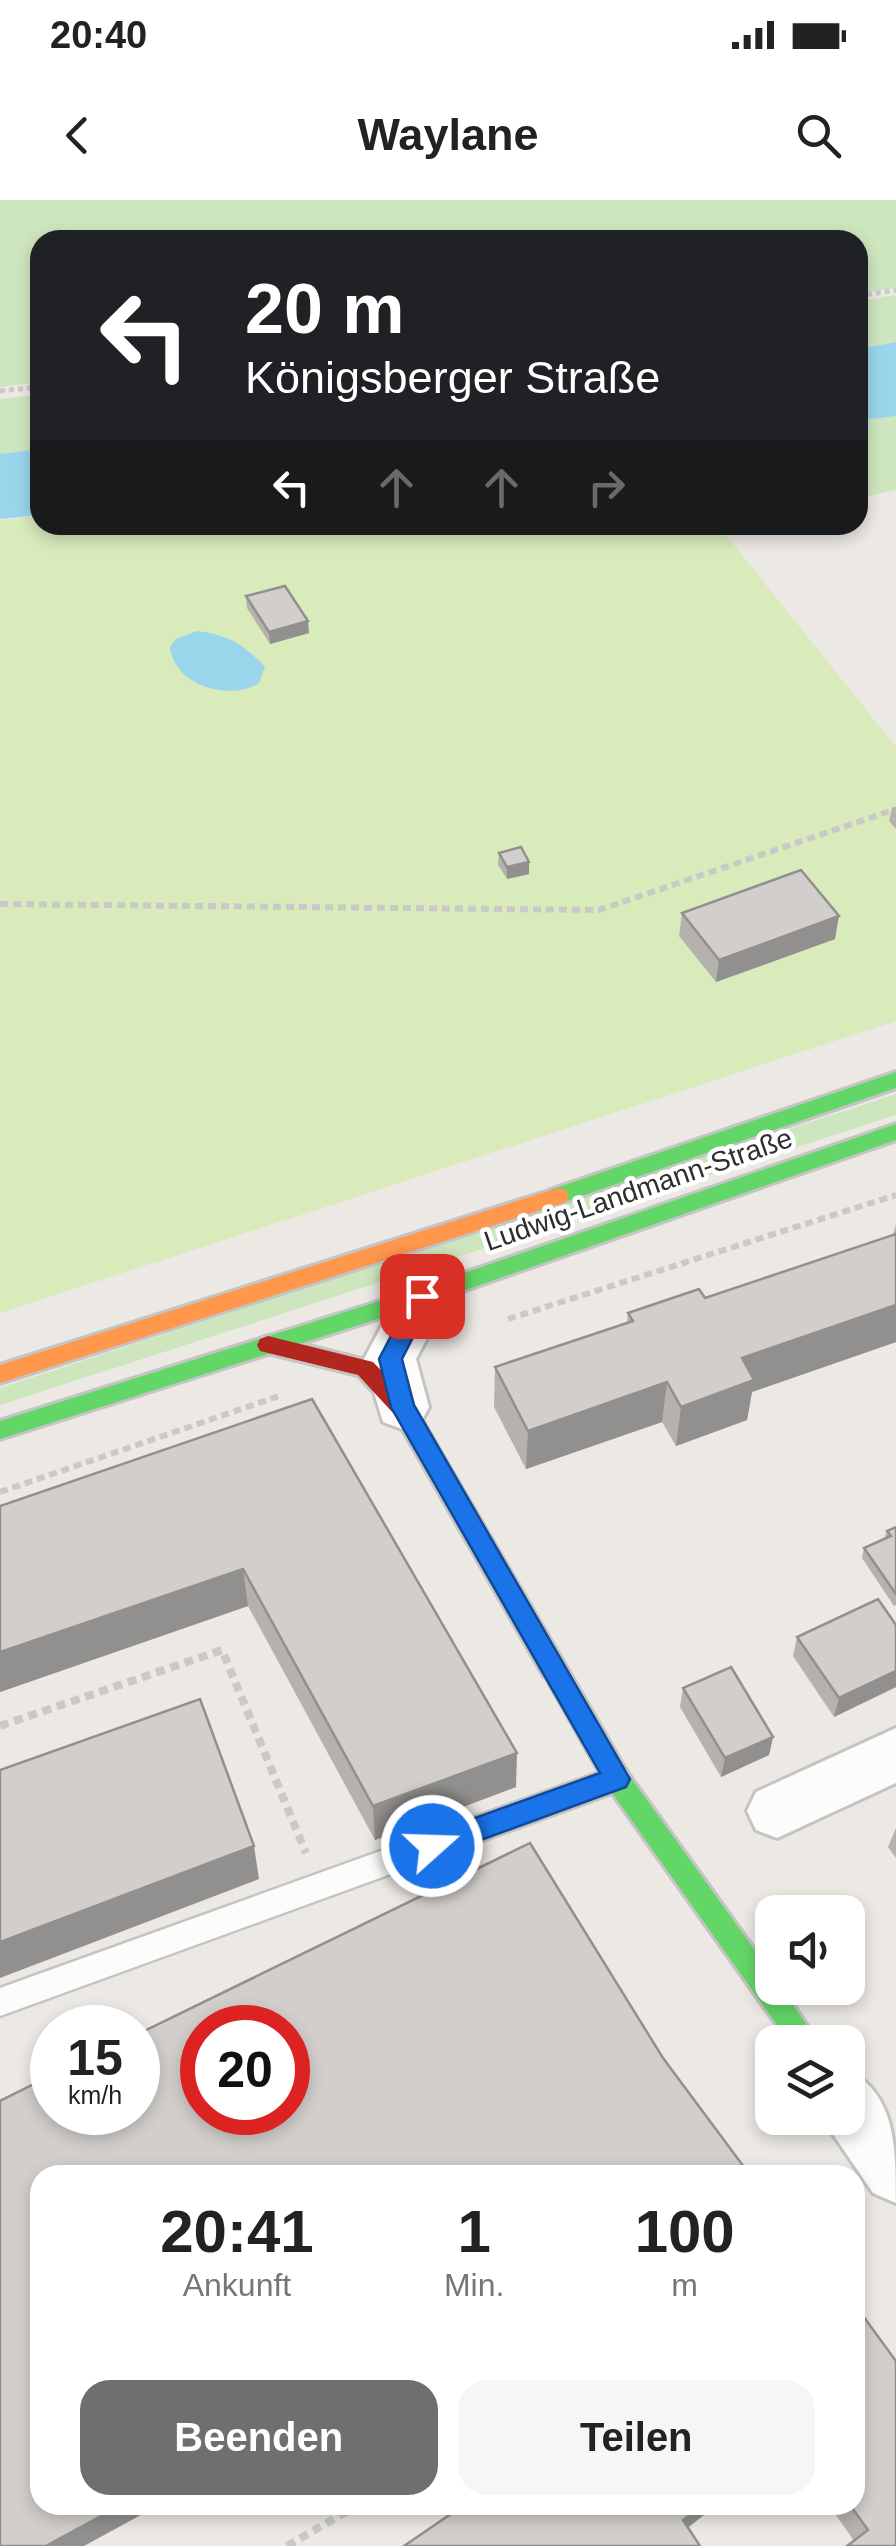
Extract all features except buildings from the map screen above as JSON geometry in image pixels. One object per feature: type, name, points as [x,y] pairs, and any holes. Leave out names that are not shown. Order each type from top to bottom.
[{"type":"main road","name":"Ludwig-Landmann-Straße","points":[[0,1374],[634,1172],[896,1080]]},
{"type":"main road","name":"Ludwig-Landmann-Straße","points":[[0,1430],[422,1296],[896,1132]]},
{"type":"main road","points":[[268,1345],[365,1368],[402,1407],[617,1779],[793,2025]]},
{"type":"street","points":[[402,1407],[390,1359],[422,1296]]},
{"type":"street","points":[[777,1810],[896,1754]]},
{"type":"street","points":[[865,2126],[896,2170]]},
{"type":"lane","points":[[0,2002],[617,1779]]},
{"type":"path","points":[[868,294],[896,290]]},
{"type":"path","points":[[0,391],[30,387]]},
{"type":"path","points":[[0,904],[599,910],[896,809]]},
{"type":"path","points":[[0,1726],[222,1650],[320,1886]]},
{"type":"path","points":[[287,2546],[341,2515]]},
{"type":"green space","points":[[0,200],[896,200],[896,288],[868,292],[868,230],[30,230],[30,383],[0,387]]},
{"type":"green space","points":[[896,295],[896,342],[868,347],[868,299]]},
{"type":"green space","points":[[30,395],[30,450],[0,454],[0,399]]},
{"type":"green space","points":[[896,416],[896,490],[868,496],[868,420]]},
{"type":"green space","points":[[30,517],[30,535],[726,535],[896,747],[896,1021],[0,1313],[0,520]]},
{"type":"green space","points":[[896,1094],[896,1115],[0,1405],[0,1388]]},
{"type":"water","points":[[896,342],[896,416],[868,420],[868,347]]},
{"type":"water","points":[[30,450],[30,516],[0,519],[0,454]]},
{"type":"water","points":[[197,631],[226,638],[250,653],[265,667],[259,683],[233,691],[218,690],[181,671],[170,647],[176,639]]},
{"type":"traffic: fast","points":[[558,1196],[896,1080]]},
{"type":"traffic: fast","points":[[0,1430],[423,1296],[896,1132]]},
{"type":"traffic: fast","points":[[553,1668],[617,1779],[793,2025]]},
{"type":"traffic: slow","points":[[0,1374],[558,1196]]},
{"type":"traffic: jam","points":[[268,1345],[365,1368],[402,1407],[553,1668]]},
{"type":"route","points":[[422,1296],[390,1359],[402,1407],[617,1779],[432,1846]]}]
